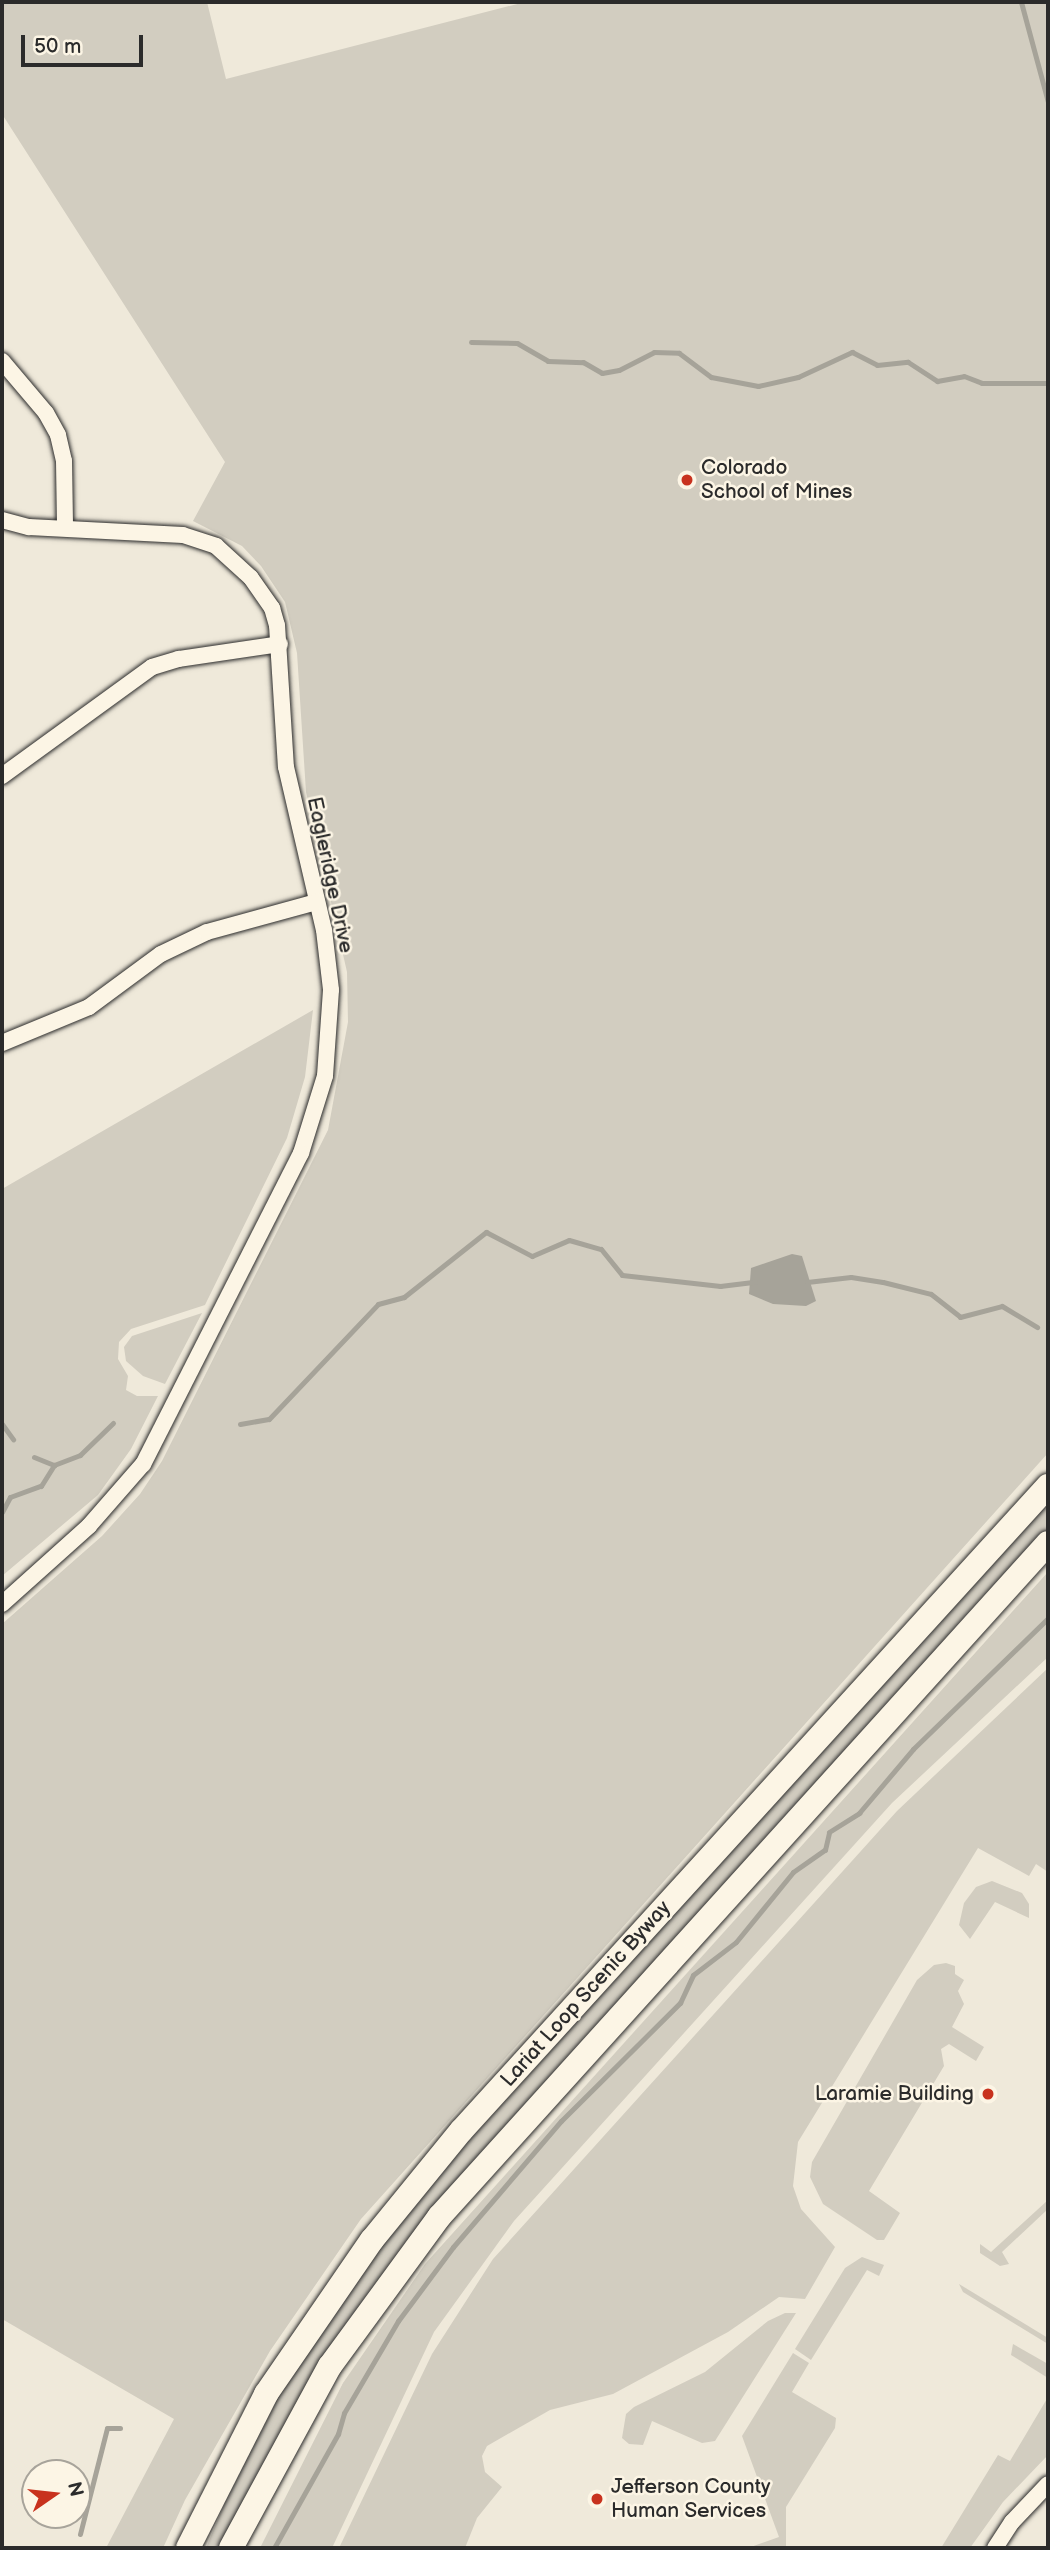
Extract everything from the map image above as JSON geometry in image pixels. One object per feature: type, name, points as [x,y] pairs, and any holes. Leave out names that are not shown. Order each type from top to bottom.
[{"type":"highway","name":"Lariat Loop Scenic Byway","points":[[188,2548],[266,2394],[331,2294],[380,2229],[461,2131],[1048,1486]]},
{"type":"highway","name":"Lariat Loop Scenic Byway","points":[[231,2548],[316,2389],[401,2264],[439,2217],[1048,1543]]},
{"type":"street","points":[[2,361],[46,413],[58,435],[64,461],[65,528]]},
{"type":"street","name":"Eagleridge Drive","points":[[2,520],[29,527],[147,530],[183,535],[216,546],[251,578],[272,608],[279,644],[286,766],[317,902],[331,990],[328,1057],[301,1153],[143,1464],[89,1526],[2,1604]]},
{"type":"street","points":[[2,776],[152,667],[179,659],[279,644]]},
{"type":"street","points":[[2,1043],[89,1007],[161,954],[207,932],[317,902]]},
{"type":"street","points":[[995,2548],[1012,2522],[1048,2484]]},
{"type":"shaded area","points":[[2,2],[207,2],[226,79],[525,2],[1048,2],[1048,1453],[361,2219],[270,2351],[185,2500],[163,2548],[106,2548],[174,2419],[2,2319],[2,1624],[102,1536],[140,1494],[162,1461],[328,1130],[348,1022],[347,972],[306,792],[297,653],[285,602],[261,566],[242,546],[193,521],[225,462],[2,114]]},
{"type":"shaded area","points":[[313,1010],[305,1077],[287,1138],[205,1305],[131,1329],[119,1342],[118,1359],[128,1376],[126,1390],[137,1396],[158,1396],[131,1449],[98,1495],[2,1576],[2,1189]]},
{"type":"shaded area","points":[[792,1254],[802,1256],[816,1301],[806,1306],[773,1304],[749,1294],[751,1268]]},
{"type":"shaded area","points":[[202,1313],[165,1384],[143,1376],[126,1361],[124,1347],[132,1336]]},
{"type":"shaded area","points":[[1048,1498],[1048,1531],[440,2205],[222,2548],[206,2548],[253,2435],[318,2328],[425,2189]]},
{"type":"shaded area","points":[[1048,1572],[1048,1657],[892,1803],[514,2221],[434,2332],[332,2548],[260,2548],[343,2383],[425,2264]]},
{"type":"shaded area","points":[[1048,1668],[1048,1872],[1036,1864],[1029,1876],[978,1848],[798,2142],[793,2186],[801,2209],[835,2247],[805,2299],[779,2297],[728,2332],[613,2394],[550,2410],[487,2446],[482,2456],[485,2472],[502,2487],[477,2518],[465,2548],[339,2548],[432,2354],[493,2259],[897,1811]]},
{"type":"shaded area","points":[[992,1881],[1022,1893],[1029,1904],[1029,1918],[995,1902],[970,1939],[959,1925],[964,1903],[976,1887]]},
{"type":"shaded area","points":[[946,1963],[955,1966],[955,1974],[964,1980],[958,1991],[964,2004],[952,2027],[984,2047],[976,2061],[949,2044],[941,2049],[944,2066],[869,2191],[900,2213],[884,2240],[877,2240],[823,2204],[810,2177],[812,2162],[917,1980],[934,1965]]},
{"type":"shaded area","points":[[1048,2200],[1048,2209],[1002,2252],[1009,2264],[1000,2266],[980,2253],[980,2244],[991,2252]]},
{"type":"shaded area","points":[[862,2257],[884,2265],[879,2276],[867,2270],[811,2360],[795,2349],[845,2268]]},
{"type":"shaded area","points":[[959,2284],[1048,2338],[1048,2344],[963,2292]]},
{"type":"shaded area","points":[[785,2313],[796,2313],[715,2441],[702,2443],[652,2421],[643,2445],[629,2444],[622,2438],[626,2414],[634,2407],[705,2372],[768,2321]]},
{"type":"shaded area","points":[[1013,2344],[1048,2364],[1048,2378],[1011,2355]]},
{"type":"shaded area","points":[[793,2353],[809,2363],[792,2392],[836,2418],[835,2428],[786,2507],[786,2548],[748,2548],[779,2537],[742,2436]]},
{"type":"shaded area","points":[[1048,2397],[1048,2455],[1003,2502],[970,2548],[941,2548],[998,2455],[1010,2461]]},
{"type":"waterway","points":[[1021,2],[1048,102]]},
{"type":"waterway","points":[[471,342],[517,343],[548,361],[583,362],[602,373],[619,370],[654,352],[679,353],[711,377],[758,386],[798,377],[852,352],[877,365],[908,362],[937,381],[964,376],[982,383],[1048,383]]},
{"type":"waterway","points":[[240,1424],[269,1419],[378,1304],[404,1297],[486,1232],[532,1256],[569,1240],[601,1249],[622,1275],[720,1286],[755,1282]]},
{"type":"waterway","points":[[807,1282],[851,1277],[883,1282],[931,1294],[960,1317],[1002,1306],[1037,1327]]},
{"type":"waterway","points":[[2,1512],[10,1497],[41,1486],[54,1465],[80,1455],[113,1423]]},
{"type":"waterway","points":[[2,1424],[13,1439]]},
{"type":"waterway","points":[[34,1457],[54,1465]]},
{"type":"waterway","points":[[274,2548],[338,2434],[344,2413],[398,2321],[453,2247],[561,2121],[680,2003],[693,1975],[736,1942],[793,1872],[825,1850],[829,1832],[859,1813],[913,1749],[1048,1618]]},
{"type":"waterway","points":[[80,2534],[107,2428],[120,2428]]},
{"type":"place","name":"Colorado School of Mines","points":[[687,480]]},
{"type":"place","name":"Laramie Building","points":[[988,2094]]},
{"type":"place","name":"Jefferson County Human Services","points":[[597,2499]]}]
